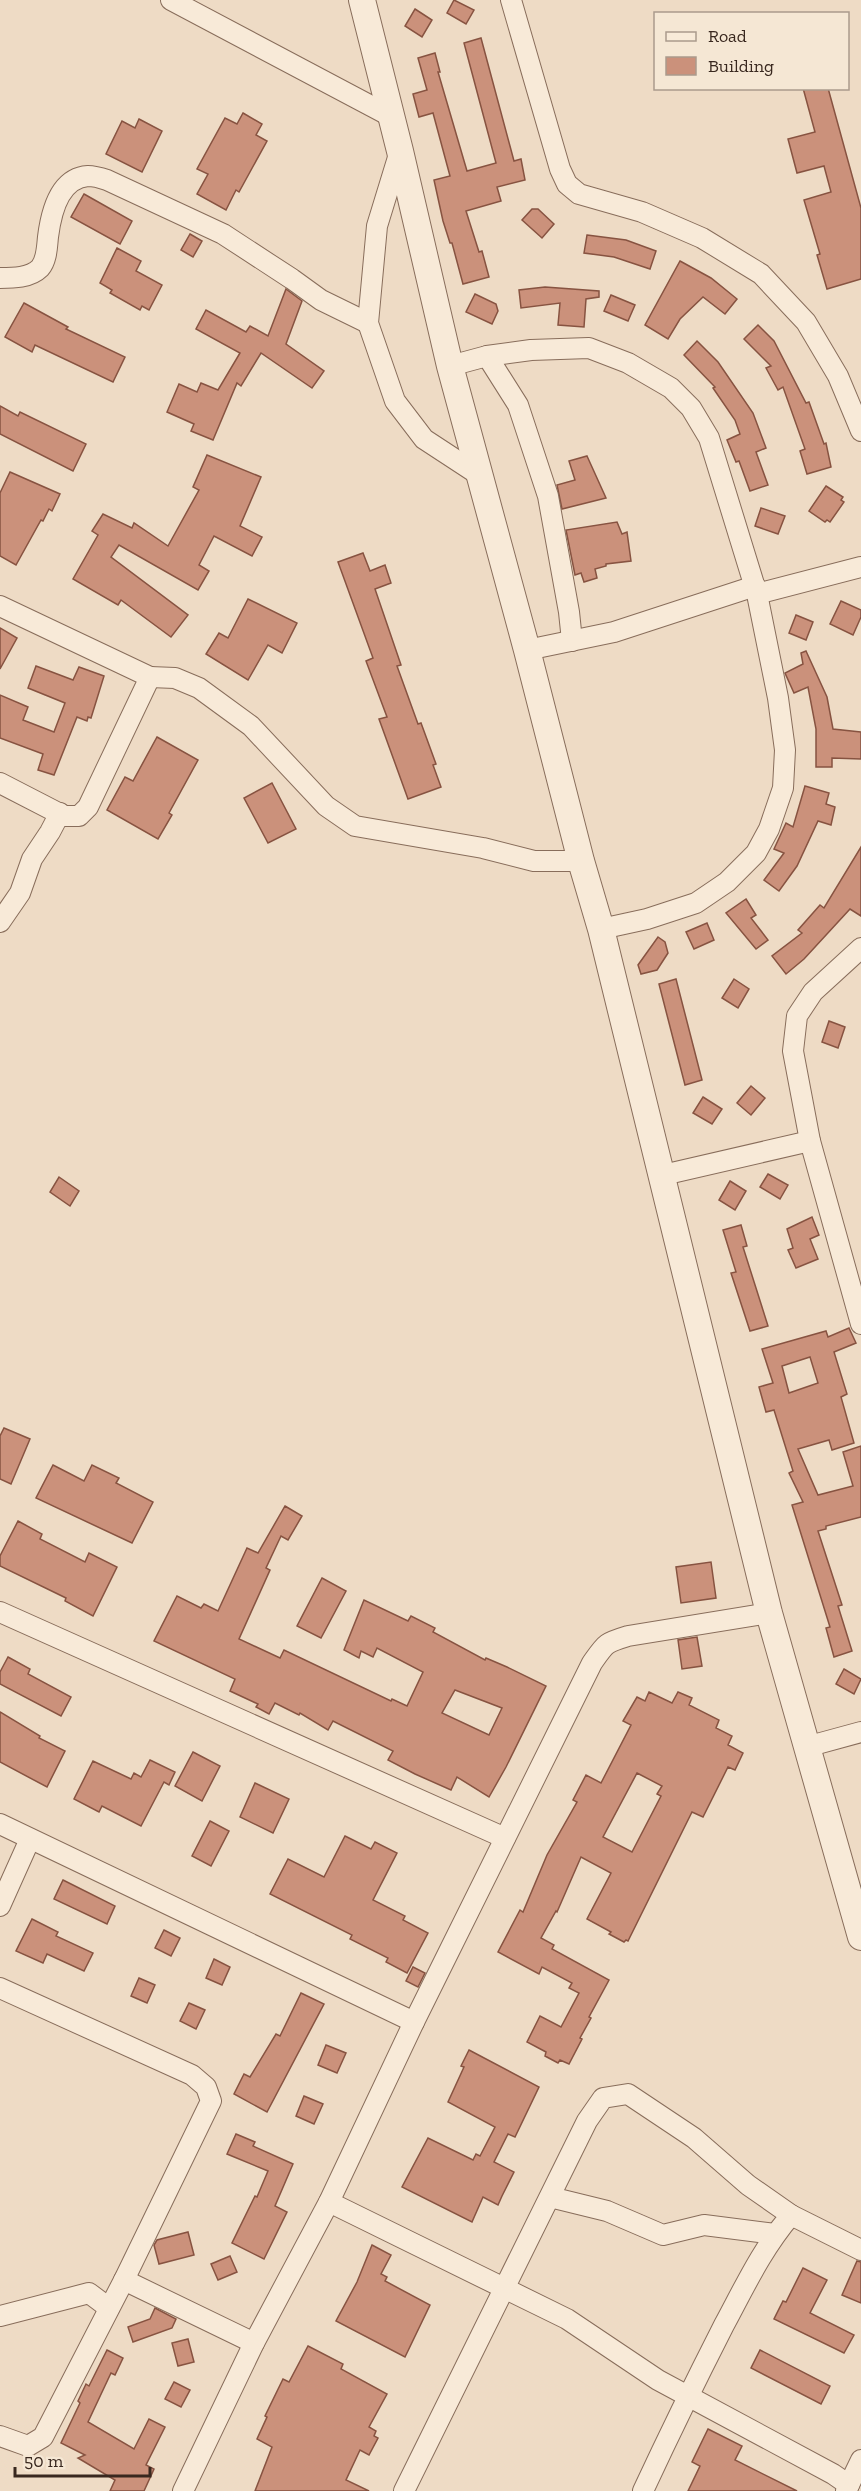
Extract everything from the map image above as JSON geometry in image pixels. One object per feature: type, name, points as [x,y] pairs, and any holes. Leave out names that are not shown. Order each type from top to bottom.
[{"type":"street","points":[[171,0],[390,116]]},
{"type":"street","points":[[362,0],[450,366],[601,929],[663,1174],[769,1612],[861,1937]]},
{"type":"street","points":[[511,0],[560,169],[567,184],[579,194],[642,212],[702,238],[761,274],[806,322],[838,376],[861,431]]},
{"type":"street","points":[[400,151],[377,226],[368,323],[395,401],[424,439],[479,475]]},
{"type":"street","points":[[0,278],[33,273],[41,267],[46,254],[50,221],[60,193],[71,181],[89,176],[107,180],[223,234],[321,300],[368,323]]},
{"type":"street","points":[[450,366],[487,357],[539,349],[589,348],[628,363],[671,388],[691,408],[709,438],[756,590],[778,698],[785,750],[783,788],[769,829],[756,853],[727,882],[696,903],[647,919],[601,929]]},
{"type":"street","points":[[487,357],[518,405],[548,496],[569,612],[572,642]]},
{"type":"street","points":[[527,651],[572,642],[756,590],[861,567]]},
{"type":"street","points":[[0,606],[150,677],[175,678],[199,688],[250,726],[327,806],[355,826],[483,848],[534,861],[581,861]]},
{"type":"street","points":[[0,783],[64,816],[79,816],[88,807],[150,677]]},
{"type":"street","points":[[0,922],[20,893],[32,859],[51,832],[60,813]]},
{"type":"street","points":[[861,948],[813,992],[797,1016],[793,1051],[810,1142],[861,1324]]},
{"type":"street","points":[[663,1174],[810,1142]]},
{"type":"street","points":[[0,1612],[505,1838]]},
{"type":"street","points":[[183,2491],[254,2343],[329,2202],[414,2022],[592,1663],[606,1642],[628,1636],[769,1612]]},
{"type":"street","points":[[806,1747],[861,1732]]},
{"type":"street","points":[[0,1824],[414,2022]]},
{"type":"street","points":[[0,1906],[30,1839]]},
{"type":"street","points":[[0,1988],[192,2075],[206,2087],[211,2101],[124,2280],[43,2438],[28,2446],[0,2436]]},
{"type":"street","points":[[404,2491],[587,2121],[603,2098],[628,2094],[694,2138],[748,2185],[791,2215],[861,2250]]},
{"type":"street","points":[[550,2198],[607,2211],[663,2235],[705,2225],[775,2234]]},
{"type":"street","points":[[329,2202],[567,2319],[658,2380],[688,2395],[847,2488],[861,2460]]},
{"type":"street","points":[[643,2491],[688,2395],[751,2273],[775,2234],[791,2215]]},
{"type":"street","points":[[124,2280],[254,2343]]},
{"type":"street","points":[[0,2316],[89,2293],[109,2308]]},
{"type":"building","points":[[454,0],[474,10],[466,24],[447,13]]},
{"type":"building","points":[[415,9],[432,20],[422,37],[405,26]]},
{"type":"building","points":[[481,38],[514,161],[521,159],[525,180],[497,187],[501,201],[466,211],[479,252],[482,251],[489,277],[463,284],[452,243],[450,243],[443,221],[434,180],[450,176],[433,113],[419,117],[413,94],[427,90],[418,58],[435,53],[440,72],[438,72],[467,171],[496,163],[464,43]]},
{"type":"building","points":[[804,90],[829,90],[861,208],[861,279],[827,289],[817,255],[820,254],[804,200],[831,192],[824,166],[797,173],[788,139],[815,132]]},
{"type":"building","points":[[243,113],[262,124],[256,135],[267,141],[239,192],[236,190],[226,210],[197,194],[208,174],[197,169],[225,118],[237,124]]},
{"type":"building","points":[[139,119],[162,131],[142,172],[106,154],[122,121],[135,128]]},
{"type":"building","points":[[84,194],[132,221],[120,244],[71,217]]},
{"type":"building","points":[[532,209],[538,209],[554,224],[542,238],[522,220]]},
{"type":"building","points":[[190,234],[202,241],[193,257],[181,250]]},
{"type":"building","points":[[587,235],[626,240],[656,251],[650,269],[614,257],[584,253]]},
{"type":"building","points":[[117,248],[141,261],[136,271],[162,285],[149,310],[142,306],[140,310],[110,293],[112,290],[100,283]]},
{"type":"building","points":[[680,261],[711,278],[737,299],[725,314],[703,297],[680,319],[668,339],[645,325]]},
{"type":"building","points":[[545,287],[599,291],[599,297],[586,299],[584,327],[558,325],[560,303],[521,308],[519,290]]},
{"type":"building","points":[[286,289],[302,301],[286,344],[324,371],[312,388],[261,353],[241,386],[237,383],[213,440],[191,431],[194,424],[167,412],[179,384],[197,392],[201,383],[218,390],[240,353],[196,329],[206,310],[246,332],[250,326],[268,336]]},
{"type":"building","points":[[475,294],[496,304],[498,311],[492,324],[466,312]]},
{"type":"building","points":[[611,295],[635,305],[628,321],[604,311]]},
{"type":"building","points":[[24,303],[68,327],[66,329],[125,357],[113,382],[35,345],[32,352],[5,337]]},
{"type":"building","points":[[758,325],[774,341],[806,403],[809,402],[824,444],[826,443],[831,467],[807,474],[800,451],[805,449],[783,387],[778,390],[766,368],[771,366],[744,339]]},
{"type":"building","points":[[697,341],[718,362],[753,413],[766,448],[756,452],[768,485],[750,491],[739,461],[736,462],[727,440],[740,434],[735,420],[713,388],[715,387],[684,355]]},
{"type":"building","points":[[0,406],[18,416],[20,412],[86,444],[73,471],[0,434]]},
{"type":"building","points":[[207,455],[261,477],[240,526],[262,537],[252,556],[214,536],[199,565],[209,571],[198,590],[119,545],[111,557],[188,615],[171,637],[121,600],[118,605],[73,579],[98,535],[92,531],[103,514],[132,528],[134,523],[168,546],[199,490],[193,487]]},
{"type":"building","points":[[587,456],[606,498],[562,509],[557,485],[575,480],[569,461]]},
{"type":"building","points":[[10,472],[60,494],[52,511],[49,509],[43,521],[41,520],[16,565],[0,556],[0,493]]},
{"type":"building","points":[[826,486],[843,497],[841,500],[844,502],[830,522],[827,520],[825,522],[809,511]]},
{"type":"building","points":[[761,508],[785,516],[778,534],[755,526]]},
{"type":"building","points":[[617,522],[622,534],[627,532],[631,561],[606,564],[606,566],[595,569],[597,578],[584,582],[581,573],[575,575],[566,530]]},
{"type":"building","points":[[363,553],[370,571],[385,565],[391,583],[375,589],[401,665],[397,666],[418,724],[421,723],[436,764],[433,765],[441,787],[408,799],[379,719],[387,717],[366,661],[373,658],[338,562]]},
{"type":"building","points":[[248,599],[297,623],[282,653],[268,645],[248,680],[206,654],[219,633],[228,638]]},
{"type":"building","points":[[841,601],[861,610],[861,617],[853,635],[830,624]]},
{"type":"building","points":[[796,615],[813,622],[806,640],[789,633]]},
{"type":"building","points":[[0,628],[17,638],[0,669]]},
{"type":"building","points":[[806,651],[827,697],[833,729],[861,732],[861,759],[832,758],[832,767],[816,767],[816,729],[808,687],[794,693],[785,673],[803,664],[801,653]]},
{"type":"building","points":[[36,666],[73,680],[79,667],[104,676],[91,718],[88,717],[87,721],[77,717],[54,775],[38,770],[43,754],[0,738],[0,695],[28,707],[23,720],[54,732],[65,703],[28,688]]},
{"type":"building","points":[[157,737],[198,760],[169,813],[172,815],[158,839],[107,810],[125,777],[133,781]]},
{"type":"building","points":[[272,783],[296,829],[268,843],[244,798]]},
{"type":"building","points":[[805,786],[829,793],[826,804],[835,807],[831,825],[818,821],[797,866],[779,891],[764,880],[784,853],[774,849],[786,823],[793,827]]},
{"type":"building","points":[[861,847],[861,916],[850,909],[804,959],[786,974],[772,956],[802,933],[798,930],[820,905],[824,908]]},
{"type":"building","points":[[746,899],[756,915],[751,918],[768,940],[756,949],[726,913]]},
{"type":"building","points":[[707,923],[714,940],[694,949],[686,932]]},
{"type":"building","points":[[658,937],[665,942],[668,953],[657,970],[641,974],[638,965]]},
{"type":"building","points":[[676,979],[702,1080],[685,1085],[659,984]]},
{"type":"building","points":[[734,979],[749,989],[738,1008],[722,998]]},
{"type":"building","points":[[829,1021],[845,1027],[838,1048],[822,1042]]},
{"type":"building","points":[[751,1086],[765,1098],[751,1115],[737,1103]]},
{"type":"building","points":[[703,1097],[722,1109],[712,1124],[693,1113]]},
{"type":"building","points":[[768,1174],[788,1185],[780,1199],[760,1187]]},
{"type":"building","points":[[59,1177],[79,1191],[70,1206],[50,1192]]},
{"type":"building","points":[[730,1181],[746,1191],[735,1210],[719,1200]]},
{"type":"building","points":[[812,1217],[819,1235],[810,1239],[818,1259],[796,1268],[788,1250],[793,1248],[787,1229]]},
{"type":"building","points":[[741,1225],[747,1246],[743,1247],[768,1326],[750,1331],[731,1273],[736,1272],[723,1230]]},
{"type":"building","points":[[849,1328],[856,1343],[834,1352],[847,1394],[841,1397],[854,1443],[832,1450],[829,1440],[798,1449],[818,1495],[853,1486],[843,1452],[861,1446],[861,1517],[826,1526],[826,1529],[818,1531],[842,1605],[838,1606],[852,1651],[834,1657],[826,1628],[830,1627],[792,1505],[803,1502],[789,1473],[793,1471],[774,1410],[766,1412],[759,1387],[773,1383],[762,1349],[826,1331],[828,1337]],"holes":[[[810,1357],[818,1383],[789,1393],[782,1366]]]},
{"type":"building","points":[[4,1428],[30,1439],[11,1484],[0,1479],[0,1436]]},
{"type":"building","points":[[53,1465],[84,1481],[92,1465],[119,1478],[116,1483],[153,1502],[132,1543],[36,1498]]},
{"type":"building","points":[[285,1506],[302,1516],[288,1540],[281,1536],[266,1568],[270,1570],[239,1639],[280,1658],[284,1650],[391,1701],[392,1699],[407,1706],[423,1672],[377,1648],[373,1657],[361,1651],[359,1658],[344,1650],[364,1600],[408,1621],[411,1616],[435,1628],[433,1632],[485,1660],[486,1658],[546,1686],[489,1797],[457,1777],[451,1790],[415,1774],[388,1760],[393,1751],[333,1721],[328,1730],[300,1713],[299,1715],[275,1703],[269,1714],[256,1707],[258,1704],[230,1691],[235,1679],[154,1641],[177,1596],[201,1608],[204,1604],[218,1611],[247,1548],[258,1553]],"holes":[[[455,1690],[502,1708],[489,1735],[442,1713]]]},
{"type":"building","points":[[18,1521],[42,1534],[40,1539],[85,1562],[89,1553],[117,1567],[93,1616],[65,1601],[66,1598],[0,1566],[0,1556]]},
{"type":"building","points":[[711,1562],[716,1598],[681,1603],[676,1567]]},
{"type":"building","points":[[322,1578],[346,1591],[321,1638],[297,1626]]},
{"type":"building","points":[[697,1637],[702,1666],[682,1669],[678,1640]]},
{"type":"building","points":[[8,1657],[30,1669],[28,1674],[71,1697],[61,1716],[0,1684],[0,1672]]},
{"type":"building","points":[[844,1669],[861,1679],[854,1694],[836,1684]]},
{"type":"building","points":[[649,1692],[672,1703],[678,1692],[692,1698],[689,1705],[719,1720],[716,1728],[732,1736],[728,1745],[743,1753],[735,1770],[728,1767],[703,1817],[692,1812],[628,1941],[624,1942],[609,1934],[611,1932],[587,1919],[611,1873],[581,1857],[557,1912],[541,1938],[554,1945],[552,1949],[609,1980],[589,2017],[591,2018],[569,2064],[560,2060],[558,2063],[545,2056],[546,2052],[527,2042],[540,2016],[561,2027],[579,1993],[569,1988],[572,1983],[542,1967],[539,1974],[498,1952],[520,1910],[523,1912],[547,1855],[577,1802],[573,1800],[586,1775],[601,1783],[631,1725],[623,1721],[637,1697],[645,1701]],"holes":[[[637,1773],[662,1786],[657,1794],[661,1796],[632,1852],[603,1837]]]},
{"type":"building","points":[[0,1712],[40,1736],[39,1738],[65,1751],[47,1787],[0,1762]]},
{"type":"building","points":[[193,1752],[220,1766],[202,1801],[175,1786]]},
{"type":"building","points":[[150,1760],[175,1772],[169,1785],[164,1782],[141,1826],[102,1806],[99,1812],[74,1799],[93,1761],[131,1779],[134,1773],[141,1777]]},
{"type":"building","points":[[255,1783],[289,1799],[273,1833],[240,1817]]},
{"type":"building","points":[[210,1821],[229,1831],[211,1866],[192,1856]]},
{"type":"building","points":[[345,1836],[371,1849],[375,1842],[397,1853],[373,1900],[405,1916],[403,1920],[428,1933],[407,1973],[386,1962],[388,1958],[350,1939],[352,1935],[270,1894],[288,1859],[324,1877]]},
{"type":"building","points":[[63,1880],[115,1906],[107,1924],[54,1899]]},
{"type":"building","points":[[32,1919],[58,1932],[56,1936],[93,1953],[84,1971],[47,1954],[43,1963],[16,1951]]},
{"type":"building","points":[[164,1930],[180,1938],[171,1956],[155,1948]]},
{"type":"building","points":[[214,1959],[230,1967],[222,1985],[206,1978]]},
{"type":"building","points":[[413,1967],[425,1973],[418,1987],[406,1981]]},
{"type":"building","points":[[139,1978],[155,1985],[147,2003],[131,1996]]},
{"type":"building","points":[[301,1993],[324,2004],[267,2112],[234,2094],[244,2074],[250,2077],[276,2034],[280,2036]]},
{"type":"building","points":[[189,2003],[205,2010],[196,2029],[180,2021]]},
{"type":"building","points":[[326,2045],[346,2053],[337,2073],[318,2065]]},
{"type":"building","points":[[469,2050],[539,2087],[515,2137],[508,2134],[494,2162],[514,2172],[498,2205],[483,2197],[472,2222],[402,2187],[428,2138],[473,2160],[476,2154],[480,2156],[495,2127],[448,2102]]},
{"type":"building","points":[[304,2096],[323,2104],[314,2124],[296,2116]]},
{"type":"building","points":[[236,2134],[255,2142],[253,2146],[293,2164],[275,2206],[287,2212],[264,2259],[232,2243],[268,2171],[227,2154]]},
{"type":"building","points":[[188,2232],[194,2255],[159,2264],[154,2245],[157,2240]]},
{"type":"building","points":[[372,2245],[391,2255],[381,2274],[387,2277],[385,2281],[430,2305],[405,2357],[336,2321],[357,2282]]},
{"type":"building","points":[[230,2256],[237,2272],[218,2280],[211,2264]]},
{"type":"building","points":[[857,2261],[861,2262],[861,2303],[842,2295]]},
{"type":"building","points":[[803,2268],[827,2280],[810,2313],[854,2335],[844,2353],[774,2319],[783,2301],[786,2302]]},
{"type":"building","points":[[155,2308],[176,2319],[172,2328],[133,2342],[128,2327],[150,2319]]},
{"type":"building","points":[[188,2339],[194,2362],[178,2366],[172,2343]]},
{"type":"building","points":[[308,2346],[343,2364],[341,2369],[387,2394],[369,2427],[376,2431],[374,2436],[378,2438],[369,2455],[360,2450],[346,2480],[369,2491],[255,2491],[272,2447],[257,2439],[267,2417],[265,2416],[283,2379],[289,2382]]},
{"type":"building","points":[[107,2350],[123,2358],[115,2375],[111,2373],[88,2422],[134,2449],[149,2419],[165,2427],[146,2465],[154,2469],[144,2491],[110,2491],[115,2480],[78,2458],[85,2455],[61,2443],[80,2403],[78,2401],[86,2384],[89,2386]]},
{"type":"building","points":[[760,2350],[830,2386],[821,2404],[751,2368]]},
{"type":"building","points":[[174,2382],[190,2390],[181,2407],[165,2399]]},
{"type":"building","points":[[708,2429],[742,2446],[735,2460],[797,2491],[688,2491],[700,2466],[692,2462]]}]
